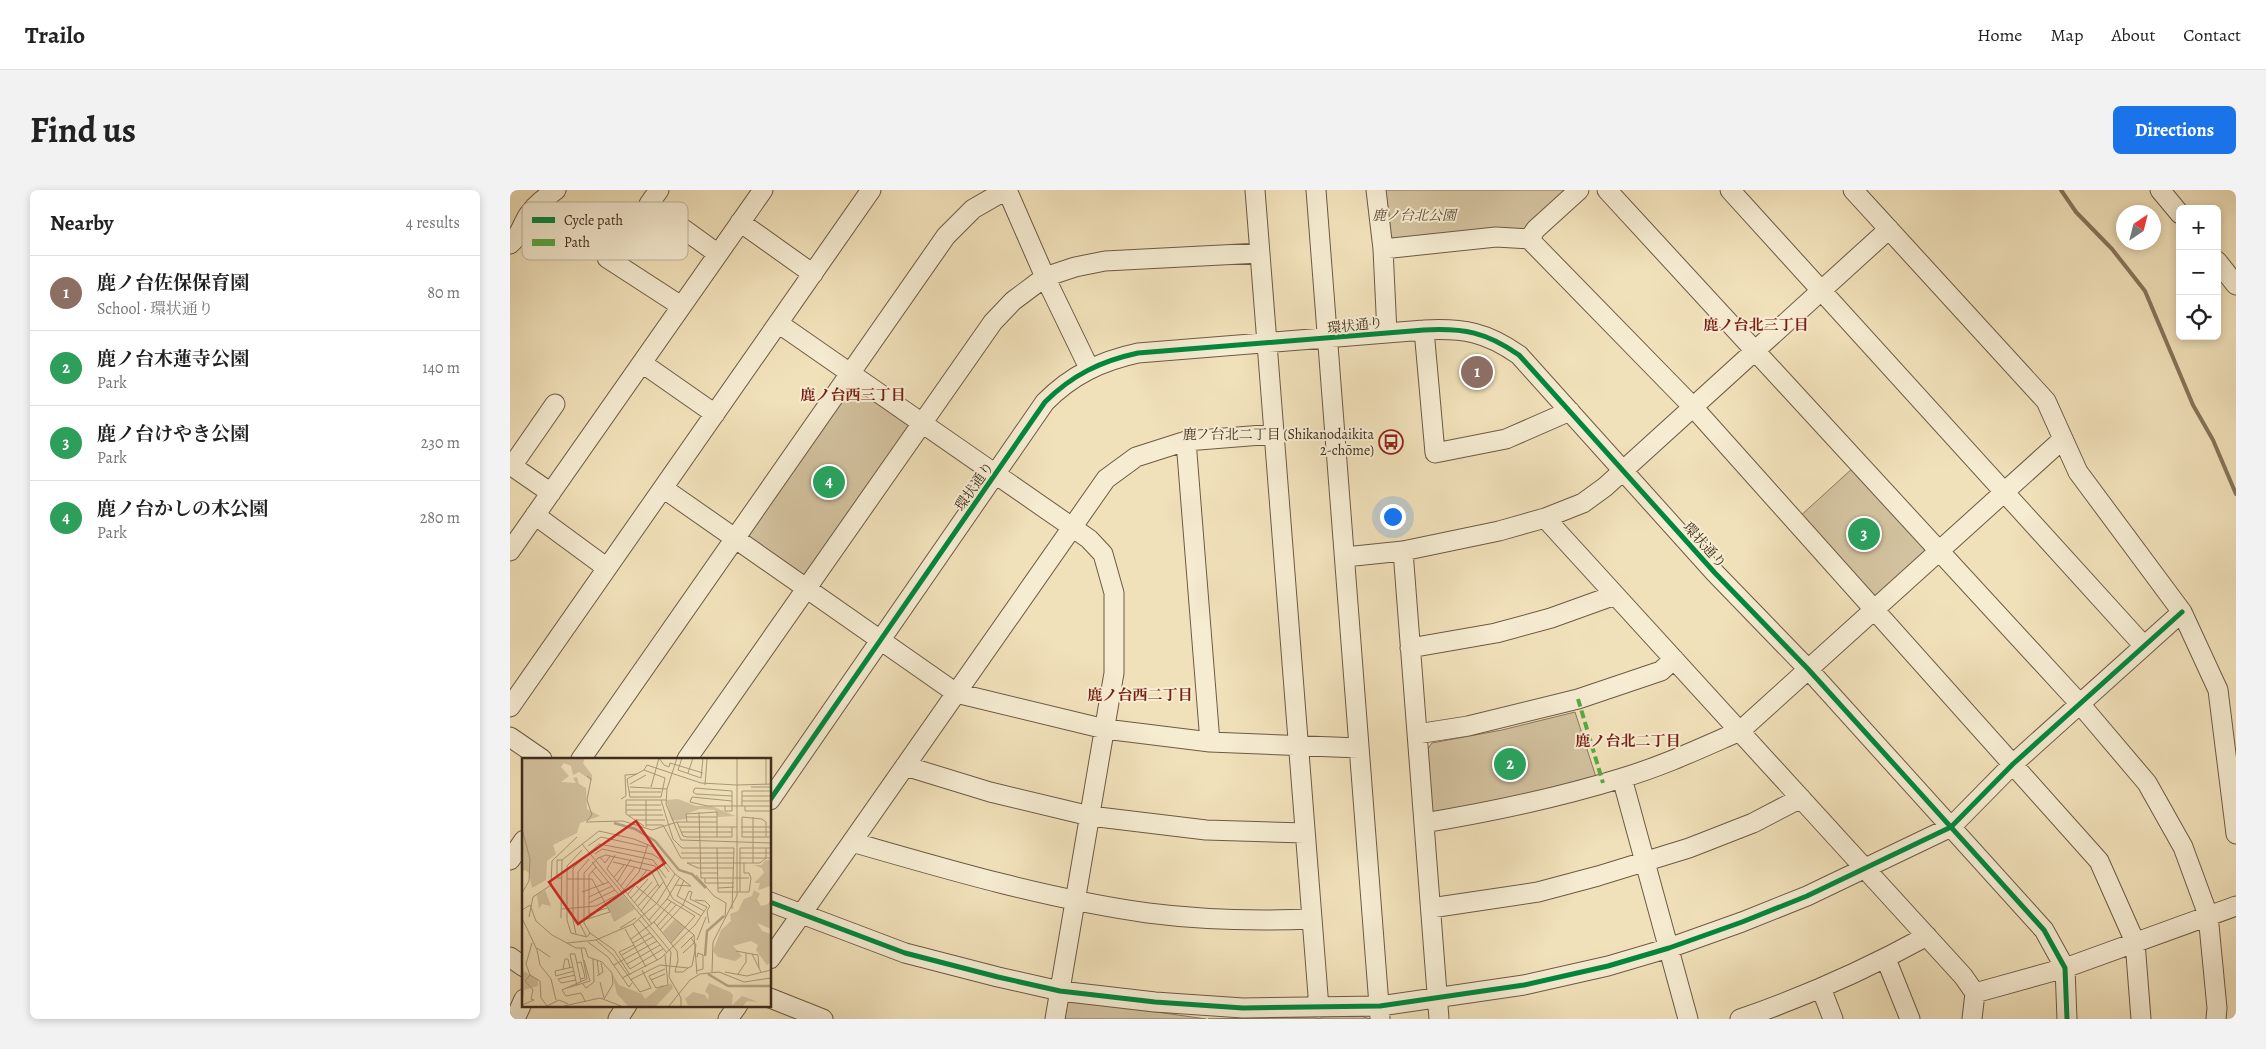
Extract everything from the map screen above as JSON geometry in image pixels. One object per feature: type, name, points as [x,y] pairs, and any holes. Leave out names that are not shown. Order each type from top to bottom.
[{"type":"street","points":[[540,202],[556,190]]},
{"type":"street","points":[[650,202],[659,190]]},
{"type":"street","points":[[510,551],[763,190]]},
{"type":"street","points":[[510,707],[871,190]]},
{"type":"street","points":[[581,758],[946,236],[973,209],[1007,190],[1045,277],[1089,368]]},
{"type":"street","points":[[1255,190],[1319,1008]]},
{"type":"street","points":[[1316,190],[1380,1013]]},
{"type":"street","points":[[1376,190],[1387,333]]},
{"type":"street","points":[[1529,239],[1536,229],[1578,190]]},
{"type":"street","points":[[1607,190],[2080,704],[2147,783],[2183,847],[2208,915],[2217,1008],[2216,1019]]},
{"type":"street","points":[[1730,190],[2144,646]]},
{"type":"street","points":[[1853,190],[2046,401],[2078,472],[2182,612],[2218,690],[2236,834]]},
{"type":"street","points":[[2160,190],[2176,209]]},
{"type":"street","points":[[740,222],[812,274]]},
{"type":"street","points":[[510,244],[516,239],[522,228]]},
{"type":"street","points":[[1344,557],[1403,551],[1499,530],[1545,518],[1583,503],[1623,471],[1889,229]]},
{"type":"street","points":[[688,232],[718,254]]},
{"type":"street","points":[[1382,249],[1496,237],[1529,239],[1693,407],[2099,861],[2135,942],[2141,1019]]},
{"type":"street","points":[[688,758],[993,322],[1013,301],[1045,277],[1105,261],[1260,252]]},
{"type":"street","points":[[610,260],[681,306]]},
{"type":"street","points":[[2221,267],[2236,285]]},
{"type":"street","points":[[778,323],[1072,527],[1103,554],[1114,593],[1114,674],[1055,1019]]},
{"type":"street","name":"環状通り","points":[[771,799],[1045,402],[1058,389],[1089,368],[1138,353],[1424,330],[1453,329],[1478,332],[1500,342],[1519,355],[1715,573],[1808,669],[2044,930],[2065,968]]},
{"type":"street","points":[[1424,330],[1435,453],[1506,439],[1570,411]]},
{"type":"street","points":[[642,363],[715,414]]},
{"type":"street","points":[[551,493],[512,466],[555,404]]},
{"type":"street","points":[[771,958],[1106,479],[1136,457],[1186,441],[1274,434]]},
{"type":"street","points":[[1424,823],[1490,812],[1622,778],[1682,757],[1740,731],[2003,492],[2063,440]]},
{"type":"street","points":[[1186,441],[1210,742]]},
{"type":"street","points":[[663,488],[956,693],[1105,729],[1210,742],[1359,748]]},
{"type":"street","points":[[535,515],[607,568]]},
{"type":"street","points":[[1545,518],[1963,976],[1975,993],[1972,1019]]},
{"type":"street","points":[[1403,551],[1439,1019]]},
{"type":"street","points":[[1410,648],[1505,630],[1551,618],[1615,595]]},
{"type":"street","points":[[771,902],[905,953],[998,978],[1060,991],[1155,1002],[1243,1008],[1319,1008],[1380,1013],[1438,999],[1524,985],[1608,966],[1669,948],[1742,922],[1807,896],[1950,826],[2013,764],[2182,612]]},
{"type":"street","points":[[1417,734],[1468,726],[1578,699],[1661,671],[1674,659]]},
{"type":"street","points":[[510,737],[541,758]]},
{"type":"street","points":[[905,766],[990,792],[1090,816],[1206,830],[1305,833]]},
{"type":"street","points":[[1622,778],[1688,1019]]},
{"type":"street","points":[[1431,908],[1538,892],[1644,862],[1690,848],[1753,823],[1801,798]]},
{"type":"street","points":[[852,842],[960,873],[1076,900],[1149,913],[1227,918],[1312,919]]},
{"type":"street","points":[[510,860],[522,843]]},
{"type":"street","points":[[1975,993],[2065,968],[2236,906]]},
{"type":"street","points":[[1740,1019],[1821,988],[1886,959],[1926,936]]},
{"type":"street","points":[[510,957],[522,965]]},
{"type":"street","points":[[1886,959],[1910,1019]]},
{"type":"street","points":[[2065,968],[2067,1019]]},
{"type":"street","points":[[1821,988],[1833,1019]]},
{"type":"street","points":[[771,998],[822,1019]]},
{"type":"street","points":[[515,1019],[522,1003]]},
{"type":"street","points":[[618,1019],[626,1006]]},
{"type":"street","points":[[728,1019],[737,1006]]},
{"type":"green space","name":"鹿ノ台北公園","points":[[1383,190],[1571,190],[1524,236],[1387,243]]},
{"type":"green space","points":[[852,382],[915,426],[805,582],[744,538]]},
{"type":"green space","points":[[1854,467],[1931,550],[1875,601],[1798,518]]},
{"type":"green space","points":[[1575,712],[1596,777],[1538,796],[1431,813],[1427,750],[1432,743],[1502,730]]},
{"type":"green space","points":[[1065,999],[1206,1019],[1061,1019]]},
{"type":"green space","points":[[1361,1016],[1370,1019],[1208,1019]]},
{"type":"waterway","points":[[2061,190],[2076,212],[2112,249],[2145,291],[2193,405],[2213,440],[2236,494]]},
{"type":"marked path","points":[[1578,699],[1603,783]]},
{"type":"cycle path","points":[[771,799],[1045,402],[1066,384],[1099,365],[1138,353],[1424,330],[1463,331],[1485,336],[1519,355],[1715,573],[1808,669],[2044,930],[2065,968],[2067,1019]]},
{"type":"cycle path","points":[[771,902],[905,953],[1060,991],[1155,1002],[1243,1008],[1380,1006],[1524,985],[1608,966],[1669,948],[1742,922],[1807,896],[1951,827],[2013,764],[2182,612]]},
{"type":"place","name":"鹿ノ台佐保保育園","points":[[1477,372]]},
{"type":"place","name":"鹿ノ台北二丁目 (Shikanodaikita 2-chōme)","points":[[1391,442]]},
{"type":"place","name":"鹿ノ台かしの木公園","points":[[829,482]]},
{"type":"place","name":"鹿ノ台けやき公園","points":[[1864,534]]},
{"type":"place","name":"鹿ノ台木蓮寺公園","points":[[1510,764]]},
{"type":"district","name":"鹿ノ台北三丁目","points":[[1756,325]]},
{"type":"district","name":"鹿ノ台西三丁目","points":[[853,395]]},
{"type":"district","name":"鹿ノ台西二丁目","points":[[1140,695]]},
{"type":"district","name":"鹿ノ台北二丁目","points":[[1628,741]]}]
